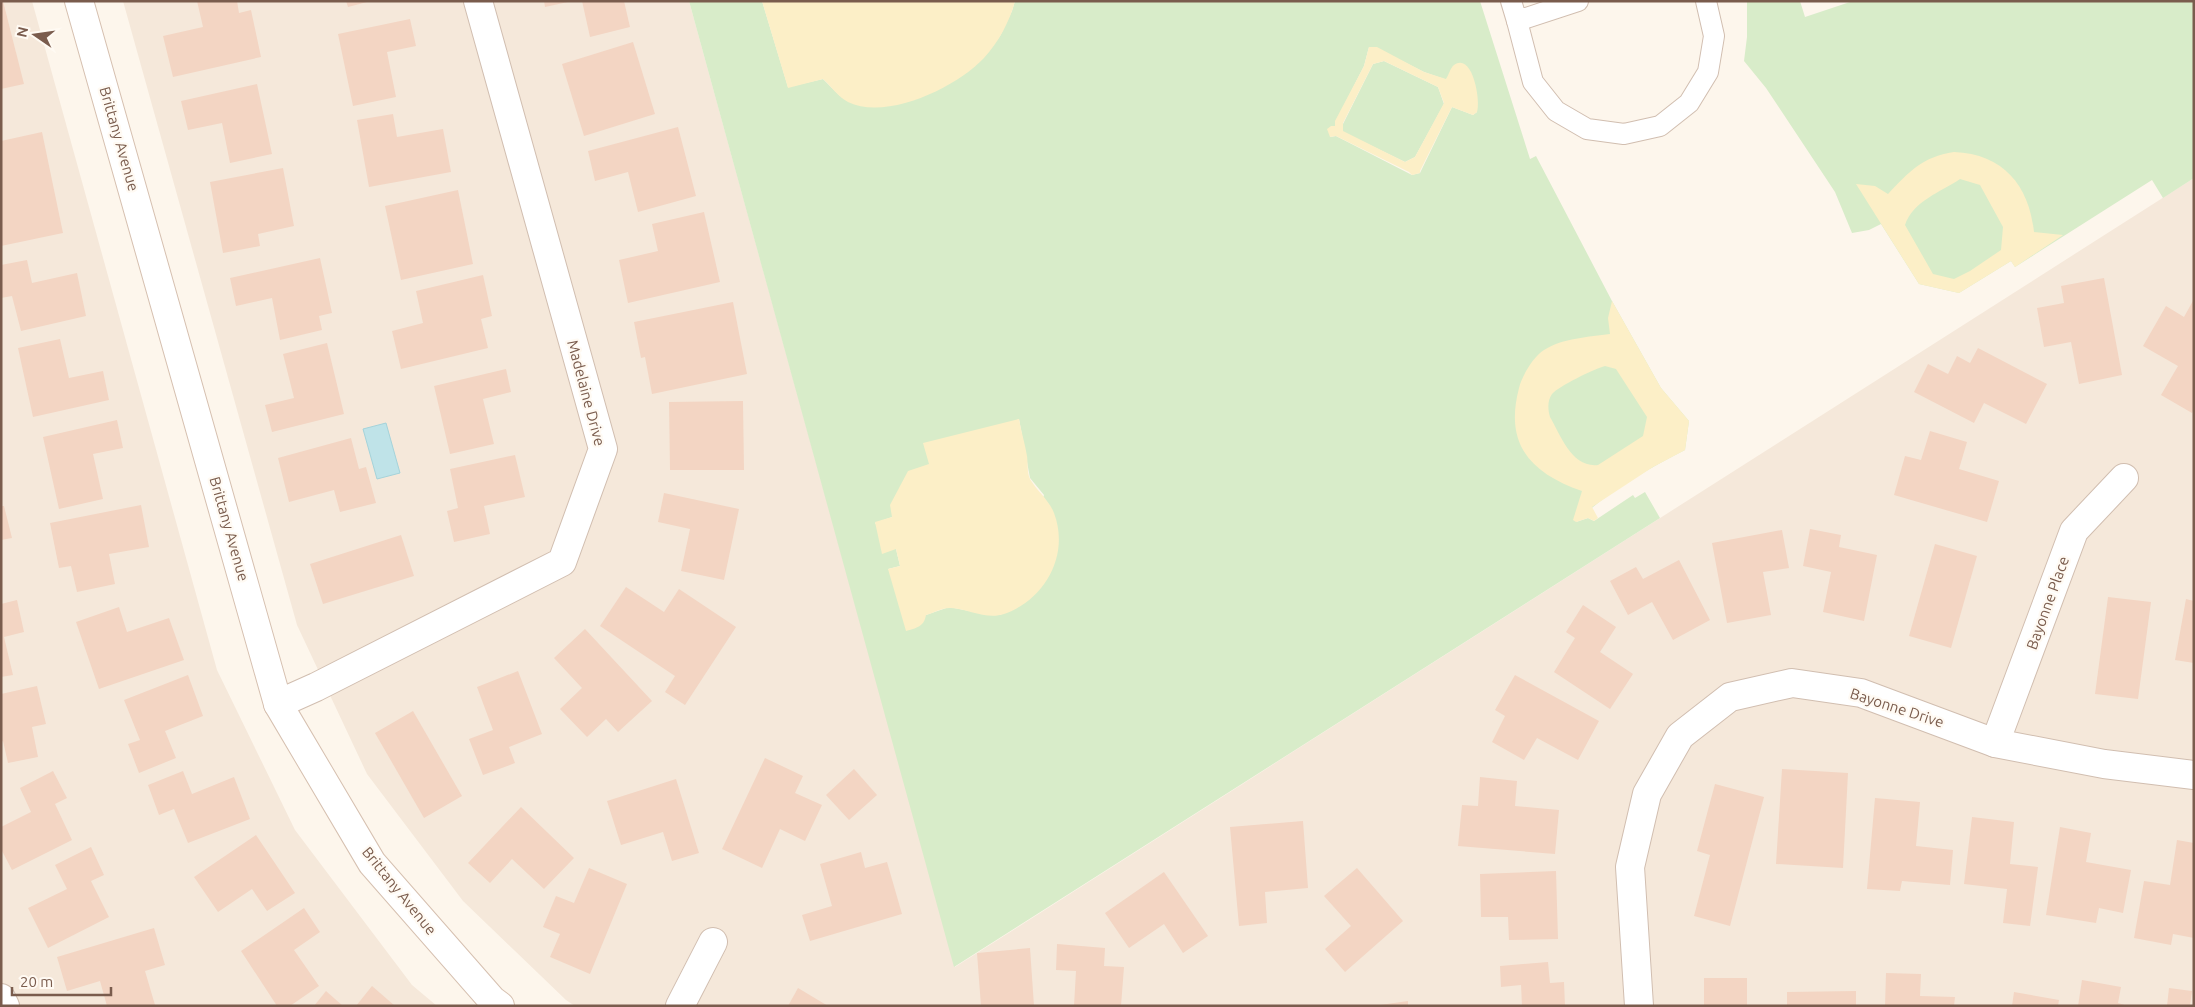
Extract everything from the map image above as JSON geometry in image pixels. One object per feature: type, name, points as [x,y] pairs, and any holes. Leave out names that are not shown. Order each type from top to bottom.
[{"type":"street","name":"Brittany Avenue","points":[[79,1],[278,704],[372,863],[494,1004]]},
{"type":"street","name":"Madelaine Drive","points":[[278,704],[316,687],[562,562],[603,449],[478,1]]},
{"type":"street","name":"Bayonne Place","points":[[1995,743],[2074,532],[2124,478]]},
{"type":"street","name":"Bayonne Drive","points":[[1638,1006],[1630,867],[1647,794],[1680,736],[1730,697],[1792,683],[1861,693],[1995,743],[2104,764],[2194,775]]},
{"type":"street","points":[[680,1006],[713,942]]},
{"type":"street","points":[[1,998],[5,1006]]},
{"type":"lane","points":[[1511,1],[1518,21],[1533,82],[1556,111],[1587,130],[1624,134],[1660,126],[1689,103],[1708,72],[1714,36],[1706,1]]},
{"type":"lane","points":[[1518,21],[1578,1]]},
{"type":"shaded area","points":[[1,1],[32,1],[217,670],[295,830],[412,985],[437,1006],[1,1006]]},
{"type":"shaded area","points":[[123,1],[689,1],[955,967],[2194,178],[2194,1006],[575,1006],[566,1000],[463,901],[367,774],[297,625]]},
{"type":"green space","points":[[689,1],[762,1],[788,87],[823,79],[840,96],[983,58],[1000,36],[1015,1],[1480,1],[1530,159],[1536,156],[1612,301],[1661,388],[1689,421],[1685,450],[1627,482],[1576,522],[1588,518],[1594,521],[1633,495],[1635,498],[1645,492],[1660,518],[954,967]],"holes":[[[1369,47],[1378,49],[1424,72],[1447,80],[1451,70],[1477,112],[1473,115],[1452,107],[1420,173],[1412,175],[1336,136],[1330,137],[1331,126],[1335,126],[1364,66]],[[1019,419],[1030,478],[1044,495],[1001,615],[949,607],[926,615],[888,569],[900,566],[896,549],[875,523],[892,517],[930,464]]]},
{"type":"green space","points":[[1747,1],[1800,1],[1805,17],[1853,1],[2194,1],[2194,178],[2163,198],[2152,180],[2015,267],[2011,261],[1959,293],[1919,284],[1881,224],[1869,230],[1852,233],[1835,192],[1766,88],[1744,61],[1747,37]]},
{"type":"green space","points":[[1384,61],[1438,87],[1444,104],[1415,157],[1405,162],[1343,132],[1343,124],[1373,64]]},
{"type":"sand","points":[[762,1],[1015,1],[1007,24],[999,39],[984,58],[957,80],[939,90],[901,104],[864,107],[844,100],[823,79],[788,88]]},
{"type":"sand","points":[[1369,47],[1377,47],[1424,72],[1446,79],[1454,65],[1461,63],[1466,65],[1474,80],[1478,99],[1477,112],[1473,115],[1452,107],[1420,173],[1412,175],[1336,136],[1330,137],[1327,129],[1335,126],[1335,121],[1364,66]],"holes":[[[1384,61],[1438,87],[1444,103],[1415,157],[1405,162],[1343,131],[1343,123],[1373,64]]]},
{"type":"sand","points":[[1954,152],[1971,154],[2000,166],[2010,175],[2026,200],[2034,232],[2063,235],[2015,267],[2011,261],[1959,293],[1919,284],[1856,184],[1875,186],[1888,194],[1917,166],[1943,154]],"holes":[[[1960,179],[1980,185],[2003,227],[2001,250],[1970,271],[1954,279],[1933,274],[1905,225],[1909,217],[1921,203]]]},
{"type":"sand","points":[[1612,301],[1661,388],[1689,421],[1685,450],[1653,467],[1592,507],[1598,518],[1594,521],[1588,518],[1576,522],[1573,520],[1582,491],[1564,484],[1549,475],[1536,466],[1526,454],[1519,441],[1515,426],[1515,408],[1523,378],[1532,362],[1540,353],[1551,346],[1568,340],[1610,334],[1608,318]],"holes":[[[1605,366],[1616,369],[1647,417],[1643,436],[1598,465],[1589,465],[1574,456],[1563,441],[1550,417],[1549,400],[1556,391],[1585,374]]]},
{"type":"sand","points":[[1019,419],[1027,456],[1029,477],[1052,508],[1058,529],[1059,545],[1056,560],[1050,574],[1042,587],[1031,598],[1019,607],[1004,614],[991,616],[945,608],[926,615],[921,625],[906,631],[888,569],[900,566],[896,549],[882,554],[875,522],[892,517],[890,505],[908,471],[929,464],[923,443]]},
{"type":"water","points":[[386,423],[400,473],[377,479],[363,429]]},
{"type":"building","points":[[1,1],[3,1],[24,84],[1,89]]},
{"type":"building","points":[[197,1],[237,1],[239,13],[251,10],[261,57],[173,77],[163,36],[203,27]]},
{"type":"building","points":[[346,1],[367,1],[367,2],[348,7]]},
{"type":"building","points":[[544,1],[568,1],[568,2],[545,7]]},
{"type":"building","points":[[582,1],[624,1],[630,27],[590,37]]},
{"type":"building","points":[[410,19],[416,46],[387,52],[396,97],[353,106],[338,34]]},
{"type":"building","points":[[633,42],[655,114],[584,136],[562,64]]},
{"type":"building","points":[[257,84],[272,154],[230,163],[222,123],[188,130],[181,101]]},
{"type":"building","points":[[393,114],[397,137],[443,129],[451,172],[369,187],[357,120]]},
{"type":"building","points":[[678,127],[696,196],[638,212],[628,172],[595,181],[588,151]]},
{"type":"building","points":[[42,132],[63,233],[1,246],[1,141]]},
{"type":"building","points":[[283,168],[294,226],[258,234],[260,246],[223,253],[210,182]]},
{"type":"building","points":[[458,190],[473,264],[401,280],[385,206]]},
{"type":"building","points":[[704,212],[720,282],[628,303],[619,260],[658,251],[652,224]]},
{"type":"building","points":[[320,258],[332,313],[319,316],[322,330],[280,340],[272,298],[236,306],[230,278]]},
{"type":"building","points":[[27,260],[32,283],[77,273],[86,316],[21,331],[12,296],[1,298],[1,265]]},
{"type":"building","points":[[483,275],[492,316],[481,319],[488,348],[401,369],[392,331],[423,323],[416,291]]},
{"type":"building","points":[[2104,278],[2122,375],[2079,384],[2071,342],[2044,347],[2037,308],[2064,303],[2061,286]]},
{"type":"building","points":[[2194,299],[2194,409],[2192,413],[2161,395],[2178,366],[2143,346],[2166,306],[2184,317]]},
{"type":"building","points":[[733,302],[747,374],[652,394],[645,357],[641,358],[634,322]]},
{"type":"building","points":[[60,339],[69,378],[103,371],[109,400],[33,417],[18,348]]},
{"type":"building","points":[[327,343],[344,414],[272,432],[265,405],[294,398],[283,354]]},
{"type":"building","points":[[1978,348],[2047,384],[2026,424],[1984,403],[1974,423],[1914,392],[1928,364],[1948,374],[1957,356],[1970,363]]},
{"type":"building","points":[[506,369],[511,392],[483,399],[494,444],[450,454],[434,386]]},
{"type":"building","points":[[743,401],[744,470],[670,470],[669,402]]},
{"type":"building","points":[[117,420],[123,448],[93,454],[103,499],[59,509],[43,437]]},
{"type":"building","points":[[1930,431],[1967,442],[1959,469],[1999,481],[1987,522],[1894,495],[1905,456],[1921,460]]},
{"type":"building","points":[[351,438],[359,469],[366,467],[376,503],[340,512],[334,490],[289,502],[278,458]]},
{"type":"building","points":[[515,455],[525,497],[484,506],[490,534],[454,542],[447,511],[458,508],[450,469]]},
{"type":"building","points":[[664,493],[739,509],[724,580],[681,571],[690,529],[658,522]]},
{"type":"building","points":[[141,505],[149,547],[109,554],[115,584],[77,592],[71,566],[59,568],[50,523]]},
{"type":"building","points":[[1,506],[4,506],[12,538],[1,540]]},
{"type":"building","points":[[1810,529],[1841,535],[1839,547],[1877,555],[1864,621],[1823,612],[1831,572],[1803,566]]},
{"type":"building","points":[[1782,530],[1789,568],[1763,572],[1771,615],[1727,623],[1712,543]]},
{"type":"building","points":[[401,535],[414,576],[323,604],[310,564]]},
{"type":"building","points":[[1935,544],[1977,556],[1951,648],[1909,636]]},
{"type":"building","points":[[1679,560],[1710,620],[1673,640],[1652,602],[1628,615],[1610,581],[1636,567],[1643,579]]},
{"type":"building","points":[[626,587],[664,612],[679,589],[736,627],[685,705],[665,692],[675,676],[600,626]]},
{"type":"building","points":[[2108,597],[2151,602],[2138,699],[2095,694]]},
{"type":"building","points":[[2186,599],[2194,601],[2194,663],[2175,660]]},
{"type":"building","points":[[17,600],[24,632],[4,637],[13,675],[1,677],[1,604]]},
{"type":"building","points":[[1583,605],[1616,627],[1600,652],[1633,674],[1610,709],[1554,672],[1575,638],[1566,632]]},
{"type":"building","points":[[119,607],[127,632],[169,618],[184,660],[99,689],[76,622]]},
{"type":"building","points":[[585,629],[652,701],[618,732],[606,719],[587,737],[560,709],[582,688],[554,658]]},
{"type":"building","points":[[518,671],[542,734],[509,747],[515,763],[483,775],[469,739],[493,730],[477,687]]},
{"type":"building","points":[[188,675],[203,716],[165,731],[176,758],[139,773],[128,744],[140,740],[124,700]]},
{"type":"building","points":[[1515,675],[1599,721],[1578,760],[1537,738],[1524,760],[1492,742],[1505,716],[1495,710]]},
{"type":"building","points":[[37,686],[46,724],[32,727],[38,757],[8,763],[3,741],[1,742],[1,694]]},
{"type":"building","points":[[413,711],[462,796],[424,818],[375,733]]},
{"type":"building","points":[[765,758],[803,776],[795,793],[822,805],[805,841],[780,829],[762,868],[722,849]]},
{"type":"building","points":[[854,769],[877,795],[849,820],[826,795]]},
{"type":"building","points":[[1782,769],[1848,773],[1843,868],[1776,864]]},
{"type":"building","points":[[53,771],[67,798],[55,804],[72,840],[12,870],[1,849],[1,827],[31,812],[20,788]]},
{"type":"building","points":[[183,771],[192,794],[234,777],[250,819],[188,843],[174,809],[159,815],[148,785]]},
{"type":"building","points":[[1480,777],[1517,781],[1515,806],[1559,810],[1555,854],[1458,846],[1462,805],[1478,806]]},
{"type":"building","points":[[676,779],[699,853],[672,861],[663,832],[621,845],[607,801]]},
{"type":"building","points":[[1715,784],[1764,797],[1730,926],[1694,916],[1710,855],[1697,851]]},
{"type":"building","points":[[1875,798],[1920,802],[1916,846],[1953,850],[1950,885],[1902,881],[1900,891],[1867,889]]},
{"type":"building","points":[[521,807],[574,858],[544,889],[512,859],[490,883],[468,863]]},
{"type":"building","points":[[1972,817],[2014,822],[2010,864],[2038,867],[2030,926],[2003,923],[2007,889],[1964,884]]},
{"type":"building","points":[[1303,821],[1308,888],[1265,892],[1267,923],[1239,926],[1230,827]]},
{"type":"building","points":[[2060,827],[2091,833],[2086,862],[2131,870],[2123,913],[2099,908],[2096,923],[2046,915]]},
{"type":"building","points":[[256,835],[295,893],[267,911],[252,889],[218,912],[194,877]]},
{"type":"building","points":[[2177,840],[2194,843],[2194,938],[2173,934],[2171,945],[2134,938],[2144,881],[2170,885]]},
{"type":"building","points":[[91,847],[104,875],[91,881],[109,917],[48,948],[28,908],[67,889],[55,865]]},
{"type":"building","points":[[861,852],[865,868],[887,862],[902,914],[810,941],[802,915],[832,906],[820,864]]},
{"type":"building","points":[[589,868],[627,884],[590,974],[550,957],[560,934],[543,927],[556,896],[574,903]]},
{"type":"building","points":[[1357,868],[1403,921],[1345,972],[1325,949],[1351,926],[1324,896]]},
{"type":"building","points":[[1556,871],[1558,939],[1509,940],[1508,917],[1481,917],[1480,874]]},
{"type":"building","points":[[1164,872],[1208,936],[1183,953],[1164,924],[1129,948],[1105,913]]},
{"type":"building","points":[[304,908],[320,932],[294,950],[319,986],[290,1006],[277,1006],[241,951]]},
{"type":"building","points":[[154,928],[165,965],[145,971],[155,1005],[107,1006],[100,981],[67,991],[57,957]]},
{"type":"building","points":[[1057,944],[1105,948],[1104,966],[1124,967],[1121,1006],[1074,1006],[1076,971],[1056,970]]},
{"type":"building","points":[[1030,948],[1034,1006],[981,1006],[977,953]]},
{"type":"building","points":[[1548,962],[1550,983],[1564,982],[1565,1006],[1522,1006],[1521,985],[1501,987],[1500,966]]},
{"type":"building","points":[[1886,973],[1921,974],[1920,996],[1955,997],[1954,1006],[1885,1006]]},
{"type":"building","points":[[1704,978],[1747,978],[1747,1006],[1704,1006]]},
{"type":"building","points":[[2082,980],[2121,987],[2118,1003],[2128,1006],[2078,1006]]},
{"type":"building","points":[[372,986],[395,1006],[356,1006]]},
{"type":"building","points":[[798,988],[828,1006],[788,1006]]},
{"type":"building","points":[[2169,988],[2192,991],[2190,1006],[2167,1006]]},
{"type":"building","points":[[326,991],[343,1006],[314,1006]]},
{"type":"building","points":[[1856,991],[1856,1006],[1787,1006],[1787,992]]},
{"type":"building","points":[[2014,992],[2059,1000],[2058,1006],[2012,1006]]},
{"type":"building","points":[[1408,1001],[1408,1006],[1380,1006],[1380,1005]]}]
